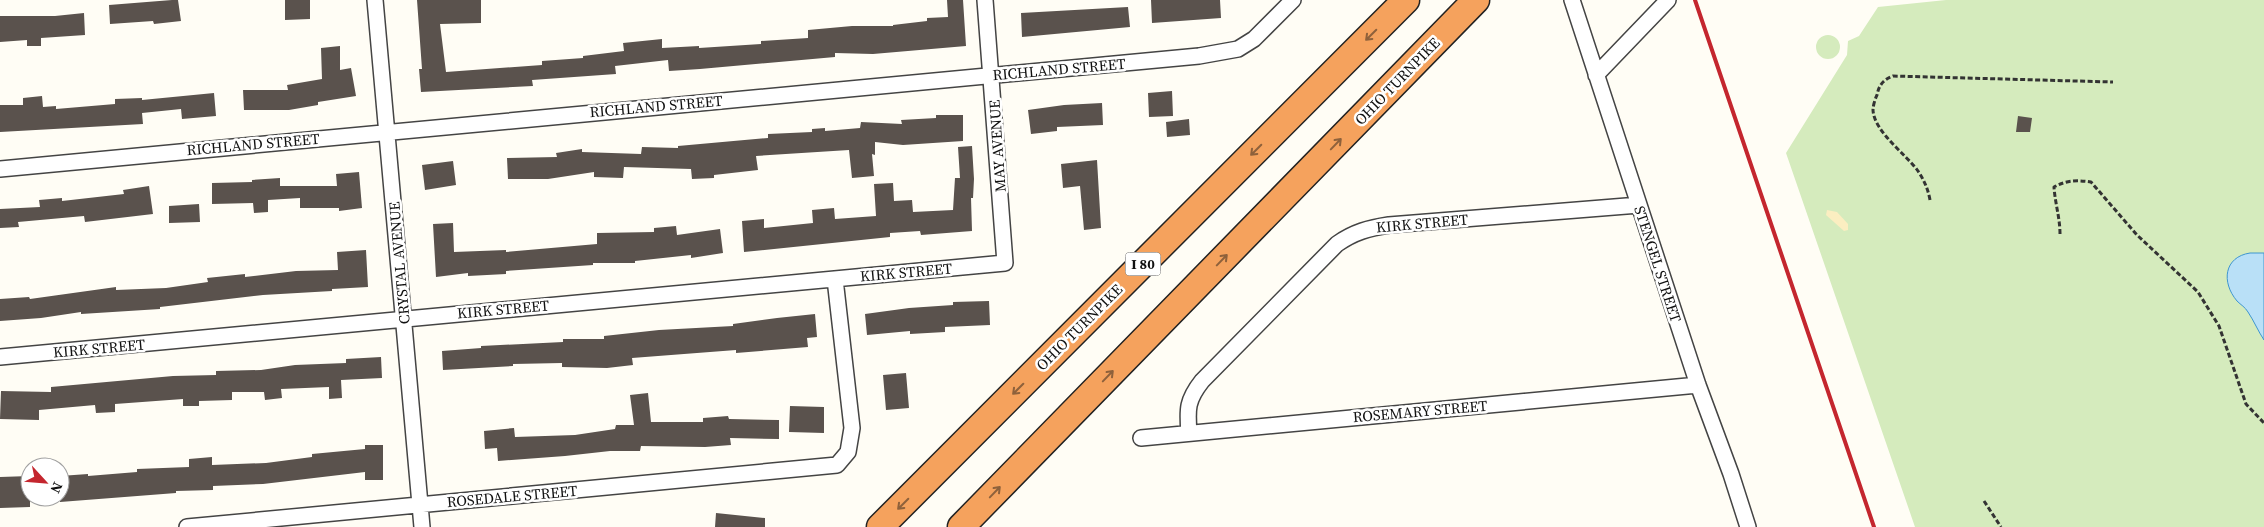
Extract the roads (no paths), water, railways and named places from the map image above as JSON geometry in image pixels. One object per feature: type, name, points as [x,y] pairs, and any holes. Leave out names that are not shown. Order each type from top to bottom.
[{"type":"highway","name":"OHIO TURNPIKE","points":[[880,527],[1406,0]]},
{"type":"highway","name":"OHIO TURNPIKE","points":[[961,527],[1476,0]]},
{"type":"street","name":"CRYSTAL AVENUE","points":[[375,0],[422,527]]},
{"type":"street","name":"MAY AVENUE","points":[[985,0],[1006,263]]},
{"type":"street","name":"RICHLAND STREET","points":[[0,168],[1199,56],[1232,50],[1254,38],[1293,0]]},
{"type":"street","name":"STENGEL STREET","points":[[1572,0],[1698,385],[1731,474],[1748,527]]},
{"type":"street","points":[[1596,75],[1668,0]]},
{"type":"street","name":"KIRK STREET","points":[[1189,433],[1187,412],[1189,403],[1191,395],[1202,381],[1337,244],[1352,234],[1370,228],[1390,225],[1639,205]]},
{"type":"street","name":"KIRK STREET","points":[[0,357],[1006,263]]},
{"type":"street","name":"ROSEDALE STREET","points":[[187,527],[837,465],[848,452],[852,428],[835,279]]},
{"type":"street","name":"ROSEMARY STREET","points":[[1142,438],[1698,385]]},
{"type":"water","points":[[2264,253],[2264,340],[2247,310],[2232,294],[2227,279],[2230,265],[2241,255]]},
{"type":"railway","points":[[1695,0],[1874,527]]}]
